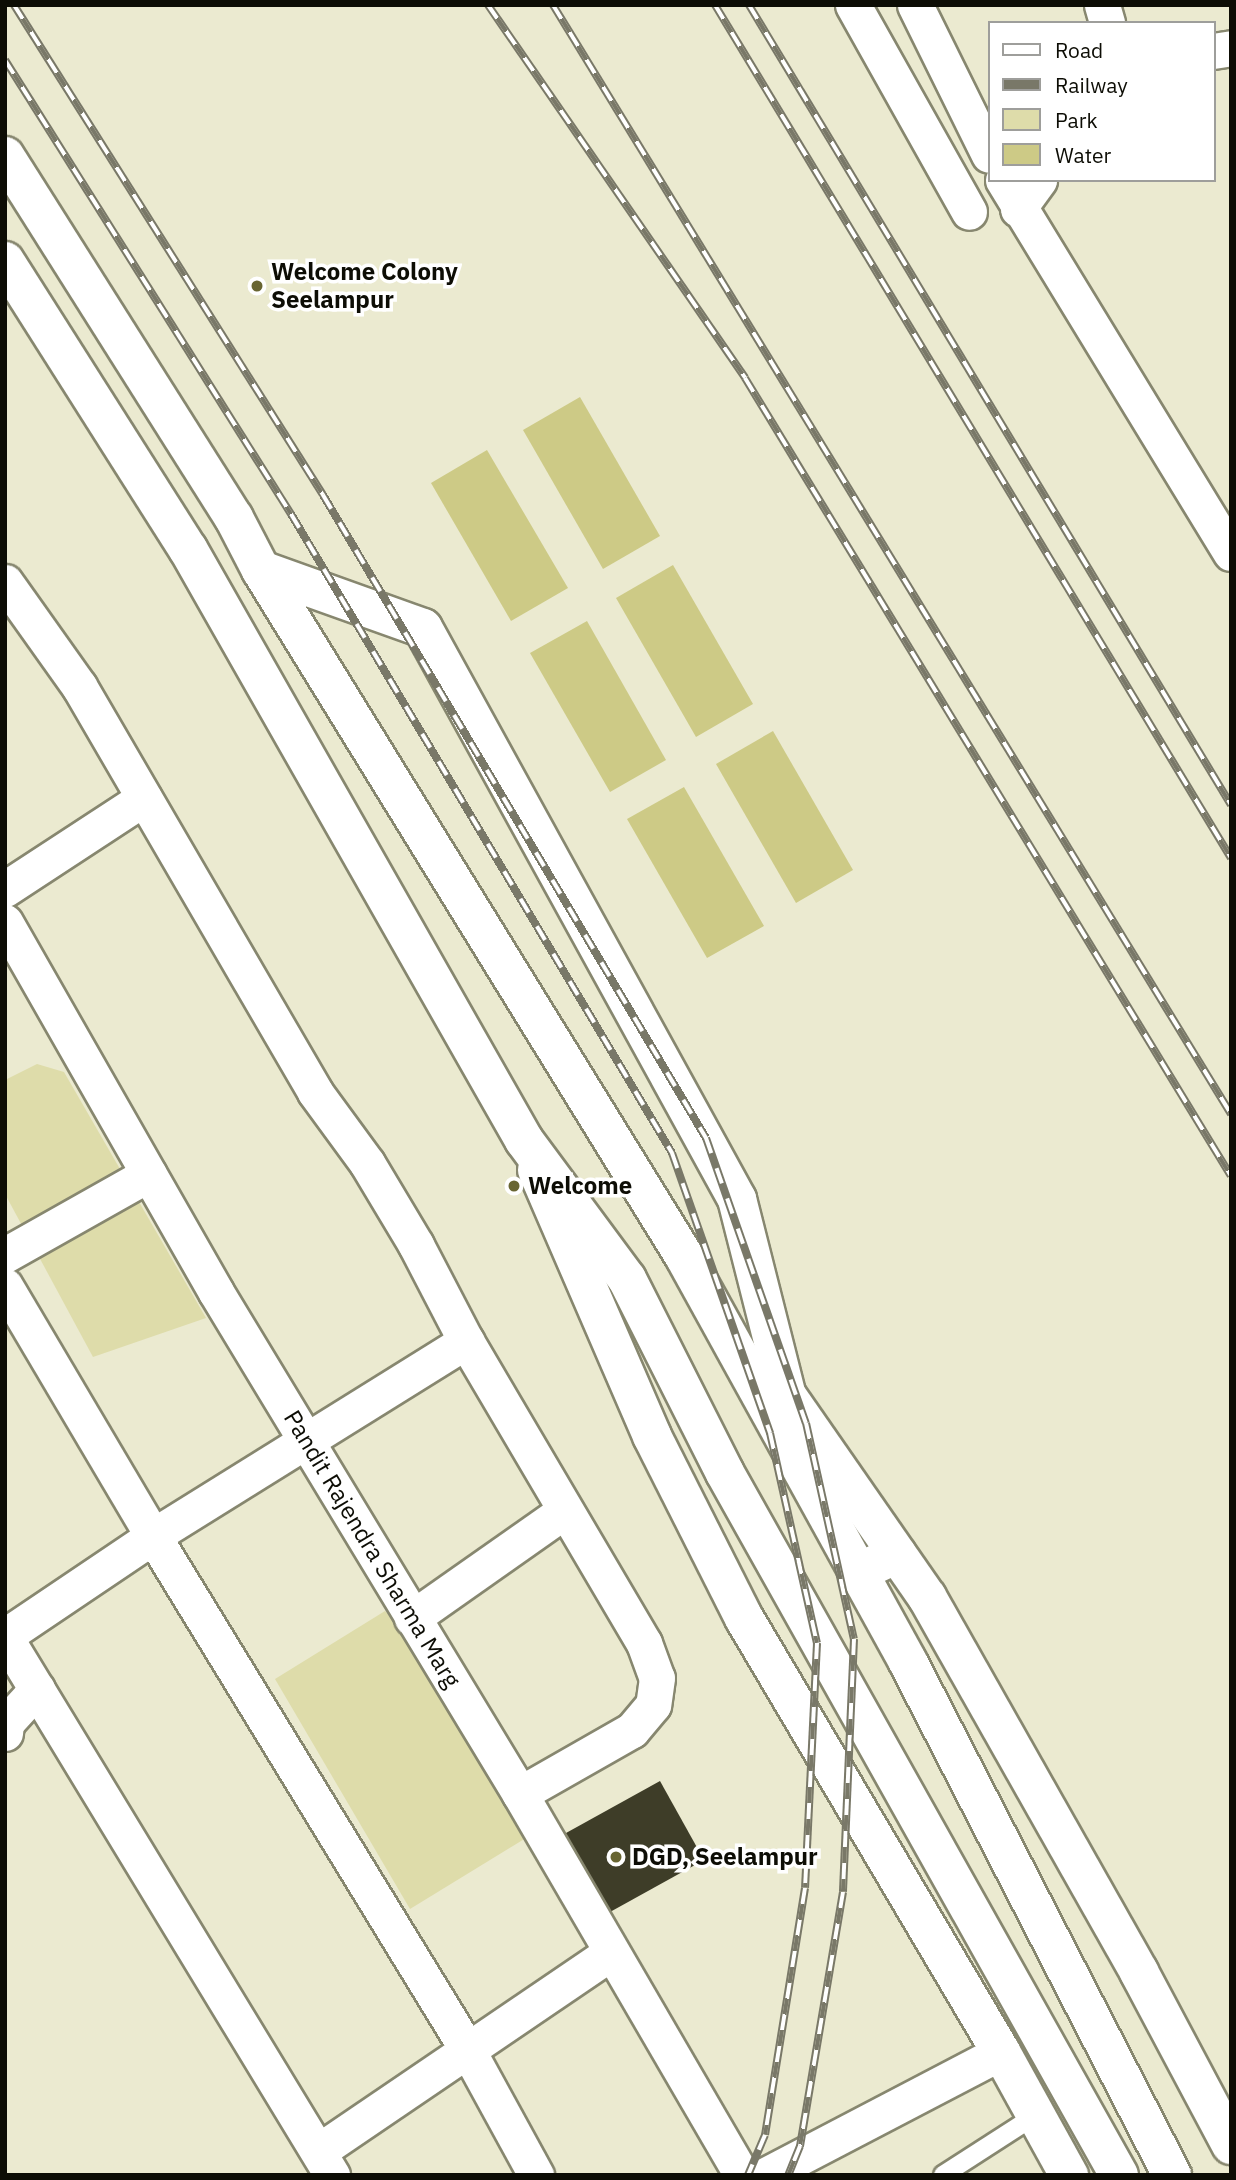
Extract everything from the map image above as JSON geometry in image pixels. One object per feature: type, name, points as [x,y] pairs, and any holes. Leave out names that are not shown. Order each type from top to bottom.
[{"type":"main road","points":[[5,156],[234,518],[261,570],[684,1256],[908,1662],[1172,2175]]},
{"type":"main road","points":[[5,261],[188,548],[524,1140],[652,1436],[744,1618],[1001,2052],[1069,2175]]},
{"type":"main road","points":[[261,570],[423,628],[737,1199],[807,1475]]},
{"type":"main road","points":[[524,1140],[627,1279],[725,1472],[1119,2175]]},
{"type":"main road","points":[[684,1256],[787,1395],[927,1597],[1084,1875],[1231,2145]]},
{"type":"main road","points":[[859,1572],[897,1554]]},
{"type":"street","points":[[853,5],[969,212]]},
{"type":"street","points":[[915,5],[988,153]]},
{"type":"street","points":[[1035,182],[1010,195],[1231,553]]},
{"type":"street","points":[[5,582],[79,686],[315,1092],[366,1163],[416,1245],[466,1341],[644,1643],[657,1678],[653,1705],[632,1730],[520,1794]]},
{"type":"street","points":[[5,889],[144,798]]},
{"type":"street","name":"Pandit Rajendra Sharma Marg","points":[[5,922],[149,1174],[412,1618],[520,1794],[610,1953],[742,2175]]},
{"type":"street","points":[[5,1255],[149,1174]]},
{"type":"street","points":[[5,1286],[153,1536],[467,2049],[536,2175]]},
{"type":"street","points":[[466,1341],[306,1438],[153,1536],[5,1637],[326,2163],[467,2049],[610,1953]]},
{"type":"street","points":[[412,1618],[564,1511]]},
{"type":"street","points":[[5,1732],[6,1723],[37,1689]]},
{"type":"street","points":[[766,2175],[1001,2052]]},
{"type":"lane","points":[[943,2175],[1036,2115]]},
{"type":"green space","points":[[37,1064],[64,1072],[206,1318],[93,1357],[5,1194],[5,1080]]},
{"type":"green space","points":[[385,1611],[397,1622],[526,1838],[410,1909],[275,1679]]},
{"type":"water","points":[[580,397],[660,536],[603,569],[523,430]]},
{"type":"water","points":[[487,450],[568,588],[511,621],[431,483]]},
{"type":"water","points":[[673,565],[753,704],[696,737],[616,598]]},
{"type":"water","points":[[587,621],[666,760],[610,792],[530,653]]},
{"type":"water","points":[[773,731],[853,870],[796,903],[716,764]]},
{"type":"water","points":[[684,787],[764,926],[707,958],[627,819]]},
{"type":"building","points":[[660,1781],[704,1860],[601,1917],[557,1838]]},
{"type":"railway","points":[[14,5],[323,495],[706,1138],[806,1423],[854,1639],[843,1892],[800,2146],[788,2175]]},
{"type":"railway","points":[[488,5],[745,378],[1231,1176]]},
{"type":"railway","points":[[553,5],[1231,1114]]},
{"type":"railway","points":[[715,5],[1231,858]]},
{"type":"railway","points":[[749,5],[1231,805]]},
{"type":"railway","points":[[5,60],[291,514],[672,1153],[770,1433],[817,1643],[805,1888],[765,2135],[748,2175]]},
{"type":"place","name":"Welcome Colony Seelampur","points":[[257,286]]},
{"type":"place","name":"Welcome","points":[[514,1186]]},
{"type":"place","name":"DGD, Seelampur","points":[[616,1857]]}]
